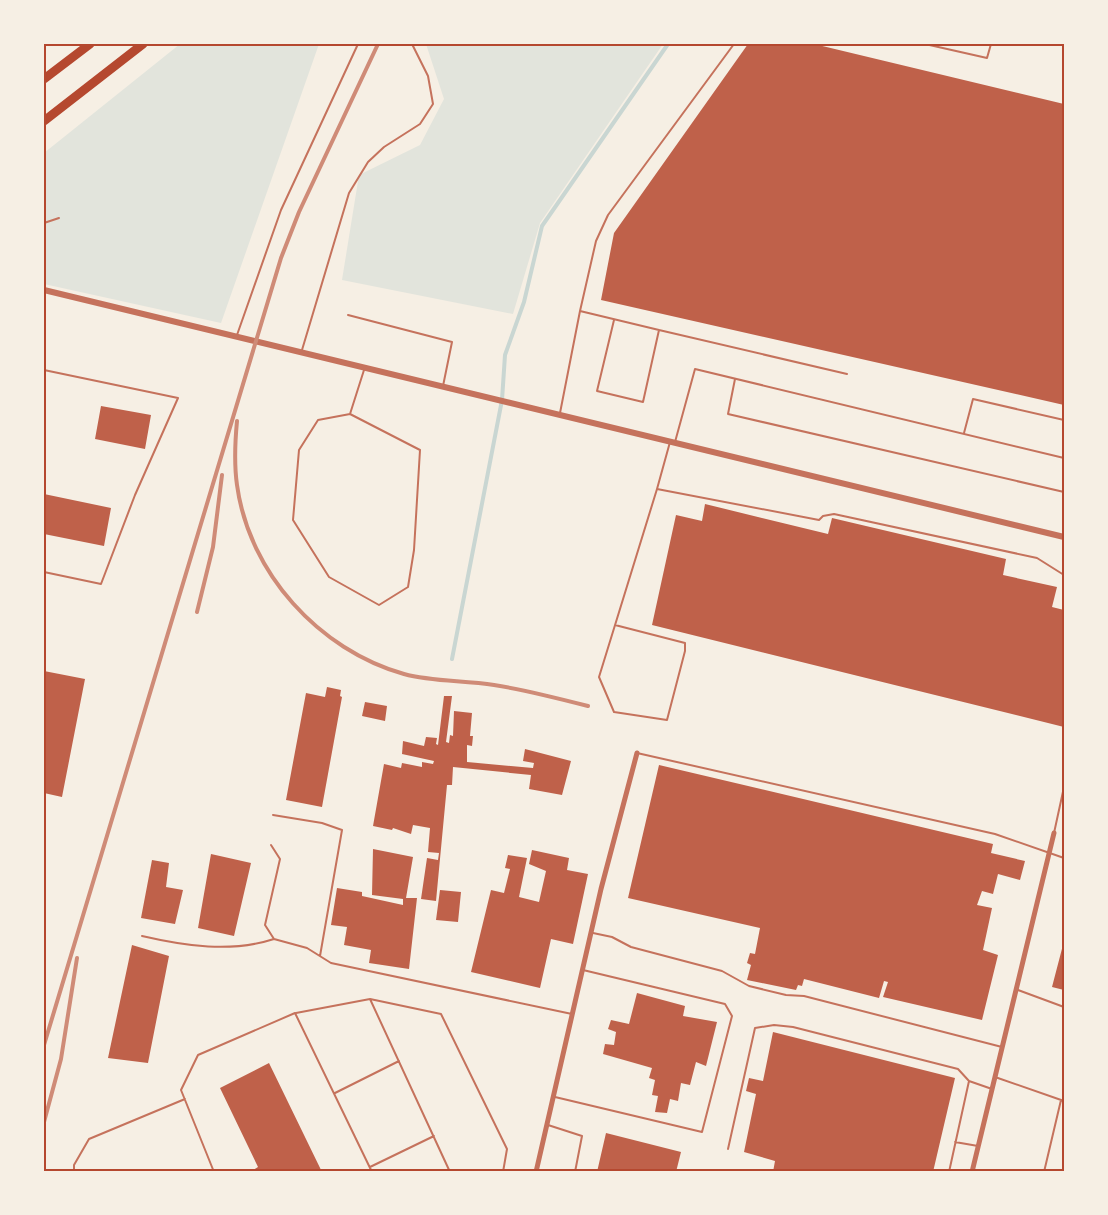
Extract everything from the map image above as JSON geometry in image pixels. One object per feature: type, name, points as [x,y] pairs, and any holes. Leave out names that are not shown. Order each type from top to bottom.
[{"type":"highway","points":[[44,80],[90,44]]},
{"type":"highway","points":[[44,121],[143,44]]},
{"type":"street","points":[[44,290],[1065,537]]},
{"type":"street","points":[[537,1172],[591,933],[637,753]]},
{"type":"street","points":[[972,1172],[1054,833]]},
{"type":"lane","points":[[236,338],[281,210],[358,44]]},
{"type":"lane","points":[[301,353],[349,193],[368,162],[384,147],[420,124],[433,104],[428,76],[412,44]]},
{"type":"lane","points":[[560,413],[596,241],[608,215],[734,44]]},
{"type":"lane","points":[[925,44],[987,58],[991,44]]},
{"type":"lane","points":[[44,223],[59,218]]},
{"type":"lane","points":[[580,311],[847,374]]},
{"type":"lane","points":[[348,315],[452,342],[443,386]]},
{"type":"lane","points":[[614,320],[597,391],[643,402],[659,330]]},
{"type":"lane","points":[[350,414],[365,367]]},
{"type":"lane","points":[[615,625],[685,644],[667,720],[614,712],[599,677],[615,625],[657,489],[695,369],[1065,458]]},
{"type":"lane","points":[[44,370],[178,399],[135,495],[101,585],[44,572]]},
{"type":"lane","points":[[735,379],[728,414],[1065,492]]},
{"type":"lane","points":[[964,434],[973,399],[1065,420]]},
{"type":"lane","points":[[350,414],[420,450],[414,550],[408,586],[379,605],[329,577],[293,520],[299,450],[318,420],[350,414]]},
{"type":"lane","points":[[657,489],[819,520],[824,516],[834,514],[1036,558],[1065,575]]},
{"type":"lane","points":[[637,753],[995,834],[1065,858]]},
{"type":"lane","points":[[1054,833],[1065,787]]},
{"type":"lane","points":[[273,815],[322,823],[342,830],[320,956]]},
{"type":"lane","points":[[271,845],[280,859],[265,925],[274,939]]},
{"type":"lane","points":[[591,933],[612,937],[631,947],[722,971],[749,986],[804,996],[1002,1047]]},
{"type":"lane","points":[[142,936],[183,946],[250,947],[274,939],[307,948],[332,963],[572,1014]]},
{"type":"lane","points":[[555,1097],[702,1132],[732,1016],[725,1004],[584,970]]},
{"type":"lane","points":[[1016,989],[1065,1007]]},
{"type":"lane","points":[[370,999],[450,1172]]},
{"type":"lane","points":[[213,1172],[181,1090],[198,1055],[295,1013],[370,999],[441,1014],[507,1149],[503,1172]]},
{"type":"lane","points":[[295,1013],[372,1172]]},
{"type":"lane","points":[[728,1149],[755,1028],[774,1025],[793,1027],[958,1069],[969,1081],[992,1089]]},
{"type":"lane","points":[[335,1093],[399,1061]]},
{"type":"lane","points":[[995,1077],[1063,1101],[1044,1172]]},
{"type":"lane","points":[[949,1172],[969,1081]]},
{"type":"lane","points":[[74,1172],[74,1165],[88,1138],[185,1099]]},
{"type":"lane","points":[[548,1125],[582,1136],[575,1172]]},
{"type":"lane","points":[[370,1167],[434,1136]]},
{"type":"lane","points":[[955,1142],[978,1146]]},
{"type":"shaded area","points":[[180,44],[319,44],[221,323],[44,284],[44,153]]},
{"type":"shaded area","points":[[426,44],[663,44],[540,223],[513,314],[342,280],[359,175],[420,145],[444,99]]},
{"type":"building","points":[[748,44],[814,44],[1064,104],[1064,405],[601,300],[614,233]]},
{"type":"building","points":[[101,406],[151,415],[145,449],[95,439]]},
{"type":"building","points":[[44,494],[111,508],[104,546],[44,534]]},
{"type":"building","points":[[705,504],[828,534],[832,518],[1006,559],[1003,575],[1057,587],[1052,607],[1064,610],[1064,727],[652,625],[676,515],[702,521]]},
{"type":"building","points":[[44,671],[85,679],[62,797],[44,793]]},
{"type":"building","points":[[327,687],[341,690],[340,696],[342,697],[322,807],[286,800],[306,693],[325,697]]},
{"type":"building","points":[[444,696],[452,696],[446,742],[449,743],[450,735],[453,736],[454,711],[472,713],[470,736],[473,736],[472,746],[467,745],[467,762],[533,768],[534,763],[523,761],[525,749],[571,761],[562,795],[529,789],[531,775],[453,767],[452,785],[447,785],[436,901],[421,899],[427,858],[438,860],[439,853],[428,852],[430,828],[413,825],[411,834],[393,828],[392,830],[373,826],[384,764],[401,768],[402,763],[422,767],[422,762],[433,764],[434,761],[402,754],[403,741],[424,746],[426,737],[437,738],[436,744],[438,745]]},
{"type":"building","points":[[365,702],[387,706],[385,721],[362,716]]},
{"type":"building","points":[[659,765],[993,844],[991,853],[1025,861],[1020,880],[998,874],[993,894],[982,891],[977,905],[992,908],[983,950],[998,955],[982,1020],[883,997],[888,982],[884,981],[879,998],[804,979],[802,986],[798,985],[796,990],[747,980],[751,965],[747,963],[750,953],[755,954],[760,928],[628,898]]},
{"type":"building","points":[[373,849],[413,857],[406,898],[417,898],[409,969],[369,963],[371,950],[344,945],[347,927],[331,925],[337,888],[362,892],[362,896],[403,905],[403,899],[372,895]]},
{"type":"building","points":[[532,850],[569,858],[567,870],[588,874],[573,944],[551,939],[540,988],[471,972],[491,890],[504,893],[510,869],[505,868],[508,855],[527,858],[519,897],[539,902],[546,871],[529,864]]},
{"type":"building","points":[[211,854],[251,863],[234,936],[198,928]]},
{"type":"building","points":[[152,860],[169,863],[166,887],[183,890],[175,924],[141,918]]},
{"type":"building","points":[[440,890],[461,892],[458,922],[436,920]]},
{"type":"building","points":[[1064,941],[1064,990],[1052,987]]},
{"type":"building","points":[[132,945],[169,956],[148,1063],[108,1058]]},
{"type":"building","points":[[637,993],[685,1006],[683,1016],[717,1022],[706,1066],[696,1062],[690,1085],[681,1083],[678,1101],[670,1099],[667,1113],[655,1112],[658,1096],[652,1095],[655,1080],[649,1078],[652,1068],[603,1054],[605,1044],[614,1045],[616,1032],[608,1029],[611,1020],[629,1024]]},
{"type":"building","points":[[773,1032],[955,1078],[933,1172],[773,1172],[775,1161],[744,1152],[756,1094],[746,1091],[749,1078],[763,1081]]},
{"type":"building","points":[[269,1063],[322,1172],[250,1172],[258,1167],[220,1088]]},
{"type":"building","points":[[606,1133],[681,1152],[676,1172],[597,1172]]},
{"type":"waterway","points":[[452,659],[502,400],[505,355],[524,302],[542,226],[668,44]]},
{"type":"railway","points":[[44,1045],[281,258],[299,212],[378,44]]},
{"type":"railway","points":[[237,421],[235,445],[237,485],[244,517],[256,548],[273,577],[293,604],[317,627],[344,647],[373,663],[404,674],[483,683],[588,706]]},
{"type":"railway","points":[[197,612],[213,547],[222,475]]},
{"type":"railway","points":[[44,1122],[61,1059],[77,958]]}]
